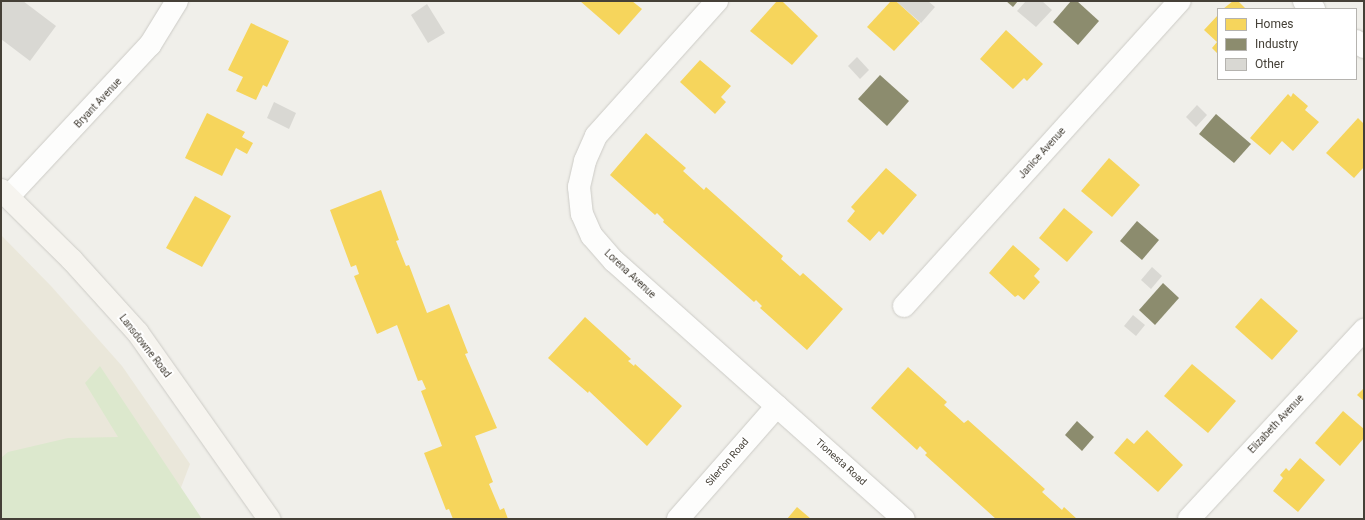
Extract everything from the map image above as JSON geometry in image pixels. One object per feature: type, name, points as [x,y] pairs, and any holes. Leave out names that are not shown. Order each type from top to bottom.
[{"type":"street","name":"Bryant Avenue","points":[[5,193],[150,45],[177,1]]},
{"type":"street","name":"Lorena Avenue","points":[[717,1],[596,136],[585,161],[579,187],[582,214],[592,236],[614,261],[777,406]]},
{"type":"street","name":"Janice Avenue","points":[[904,306],[1180,1]]},
{"type":"street","points":[[1304,1],[1313,8]]},
{"type":"street","name":"Lansdowne Road","points":[[5,193],[72,260],[138,333],[269,519]]},
{"type":"street","name":"Elizabeth Avenue","points":[[1189,519],[1364,330]]},
{"type":"street","name":"Silerton Road","points":[[678,519],[777,406]]},
{"type":"street","name":"Tionesta Road","points":[[777,406],[904,519]]},
{"type":"shaded area","points":[[1,235],[51,286],[122,366],[190,464],[169,519],[1,519]]},
{"type":"green space","points":[[100,366],[202,519],[1,519],[1,458],[8,452],[68,438],[118,437],[85,383]]},
{"type":"building: Homes","points":[[580,1],[632,1],[642,9],[619,35]]},
{"type":"building: Homes","points":[[777,1],[782,1],[818,36],[792,65],[750,31]]},
{"type":"building: Homes","points":[[891,1],[896,1],[920,23],[894,51],[867,27]]},
{"type":"building: Homes","points":[[1233,1],[1238,1],[1245,8],[1224,8]]},
{"type":"building: Homes","points":[[1217,16],[1217,42],[1204,30]]},
{"type":"building: Homes","points":[[251,23],[289,41],[267,87],[263,85],[256,100],[236,91],[243,77],[228,70]]},
{"type":"building: Homes","points":[[1006,30],[1043,64],[1027,81],[1024,78],[1013,89],[980,59]]},
{"type":"building: Homes","points":[[1217,42],[1217,53],[1212,48]]},
{"type":"building: Homes","points":[[700,60],[731,86],[721,97],[726,102],[715,114],[680,82]]},
{"type":"building: Homes","points":[[1293,93],[1308,106],[1305,110],[1319,122],[1293,151],[1282,141],[1270,155],[1250,138],[1288,94],[1291,97]]},
{"type":"building: Homes","points":[[207,113],[245,132],[242,137],[253,143],[247,154],[236,148],[222,176],[185,158]]},
{"type":"building: Homes","points":[[1358,118],[1364,124],[1364,167],[1354,178],[1326,153]]},
{"type":"building: Homes","points":[[646,133],[686,168],[683,171],[704,190],[706,187],[783,256],[781,259],[800,276],[803,273],[843,309],[807,350],[760,308],[762,306],[756,300],[754,302],[663,222],[664,220],[657,213],[655,215],[610,175]]},
{"type":"building: Homes","points":[[1109,158],[1140,185],[1112,217],[1081,191]]},
{"type":"building: Homes","points":[[886,168],[917,195],[883,235],[879,231],[870,241],[847,221],[855,211],[851,207]]},
{"type":"building: Homes","points":[[381,190],[399,240],[396,241],[406,266],[409,265],[427,313],[449,304],[468,353],[465,354],[497,428],[475,436],[493,482],[489,484],[500,510],[504,508],[508,519],[453,519],[449,509],[446,510],[424,453],[442,446],[421,391],[426,389],[422,380],[418,381],[397,325],[377,334],[354,276],[359,274],[356,265],[351,267],[330,210]]},
{"type":"building: Homes","points":[[195,196],[231,216],[202,267],[166,248]]},
{"type":"building: Homes","points":[[1064,208],[1093,232],[1067,262],[1039,238]]},
{"type":"building: Homes","points":[[1013,245],[1040,269],[1034,276],[1040,282],[1024,300],[1018,295],[1015,297],[989,273]]},
{"type":"building: Homes","points":[[1261,298],[1298,331],[1272,360],[1235,327]]},
{"type":"building: Homes","points":[[585,317],[631,359],[628,361],[634,366],[635,364],[682,406],[647,446],[589,391],[588,393],[548,358]]},
{"type":"building: Homes","points":[[1192,364],[1236,401],[1208,433],[1164,396]]},
{"type":"building: Homes","points":[[908,367],[947,402],[944,405],[964,423],[968,420],[1045,489],[1042,492],[1062,510],[1064,507],[1077,519],[996,519],[925,455],[927,453],[920,446],[917,450],[871,408]]},
{"type":"building: Homes","points":[[1364,388],[1364,401],[1357,395]]},
{"type":"building: Homes","points":[[1343,411],[1364,429],[1364,438],[1340,466],[1315,443]]},
{"type":"building: Homes","points":[[1147,430],[1183,465],[1158,492],[1114,453],[1127,438],[1134,444]]},
{"type":"building: Homes","points":[[1300,458],[1325,480],[1298,512],[1273,491],[1283,478],[1280,475],[1286,468],[1289,471]]},
{"type":"building: Homes","points":[[797,507],[811,519],[787,519]]},
{"type":"building: Industry","points":[[1006,1],[1018,1],[1013,7]]},
{"type":"building: Industry","points":[[1071,1],[1077,1],[1099,21],[1078,45],[1053,22]]},
{"type":"building: Industry","points":[[880,75],[909,101],[887,126],[858,99]]},
{"type":"building: Industry","points":[[1216,114],[1251,144],[1234,163],[1199,134]]},
{"type":"building: Industry","points":[[1137,221],[1159,240],[1142,260],[1120,241]]},
{"type":"building: Industry","points":[[1163,283],[1179,298],[1155,325],[1139,310]]},
{"type":"building: Industry","points":[[1077,421],[1094,437],[1082,451],[1065,435]]},
{"type":"building: Other","points":[[1,1],[23,1],[56,26],[30,61],[1,39]]},
{"type":"building: Other","points":[[928,1],[935,7],[921,23],[897,2]]},
{"type":"building: Other","points":[[1026,1],[1042,1],[1052,10],[1036,27],[1017,11]]},
{"type":"building: Other","points":[[427,4],[445,33],[428,43],[411,15]]},
{"type":"building: Other","points":[[857,57],[869,70],[860,79],[848,66]]},
{"type":"building: Other","points":[[274,102],[296,113],[289,129],[267,118]]},
{"type":"building: Other","points":[[1197,105],[1207,115],[1196,127],[1186,117]]},
{"type":"building: Other","points":[[1152,267],[1162,276],[1151,289],[1141,280]]},
{"type":"building: Other","points":[[1133,315],[1145,325],[1136,336],[1124,326]]}]
